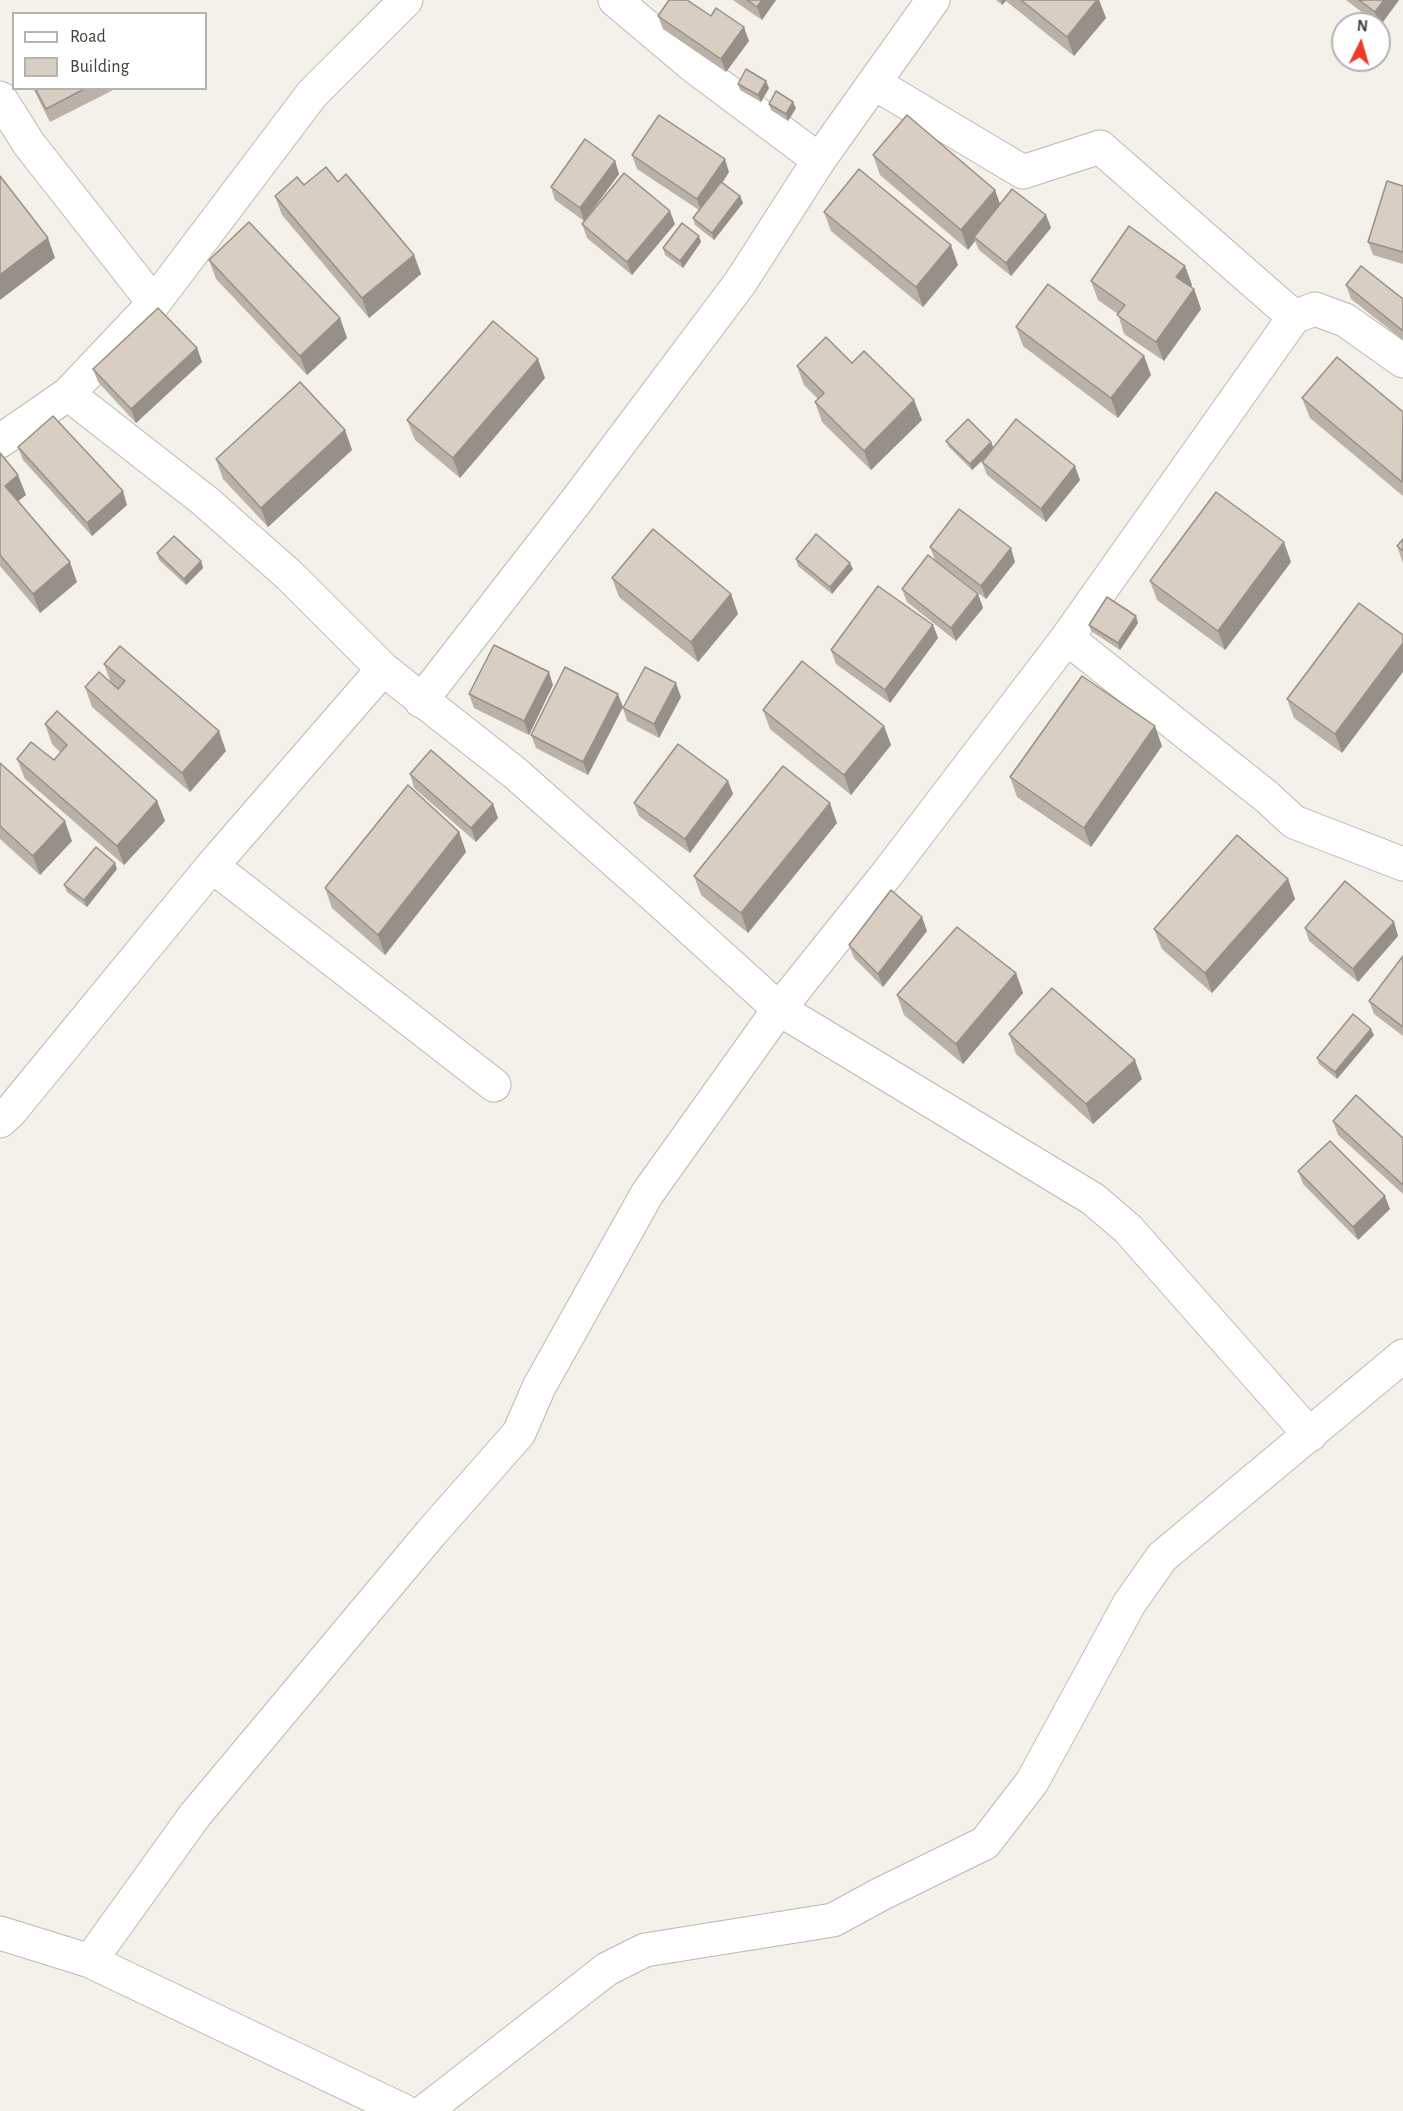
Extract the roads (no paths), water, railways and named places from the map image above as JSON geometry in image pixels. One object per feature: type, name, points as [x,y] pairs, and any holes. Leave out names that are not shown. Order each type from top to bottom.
[{"type":"street","points":[[0,441],[68,394],[154,303],[312,94],[406,0]]},
{"type":"street","points":[[615,0],[692,65],[819,160]]},
{"type":"street","points":[[421,701],[577,500],[740,283],[819,160],[933,0]]},
{"type":"street","points":[[874,83],[1023,172],[1100,147],[1294,317]]},
{"type":"street","points":[[0,98],[29,144],[154,303]]},
{"type":"street","points":[[90,1961],[195,1815],[431,1533],[519,1433],[539,1387],[647,1194],[779,1009],[887,874],[1067,638],[1294,317],[1316,309],[1345,320],[1403,361]]},
{"type":"street","points":[[68,394],[206,501],[289,575],[383,669],[524,781],[779,1009],[1093,1199],[1128,1229],[1310,1435]]},
{"type":"street","points":[[1067,638],[1267,797],[1294,822],[1403,864]]},
{"type":"street","points":[[0,1121],[10,1112],[212,866],[383,669]]},
{"type":"street","points":[[212,866],[494,1084]]},
{"type":"street","points":[[425,2111],[607,1969],[645,1950],[832,1920],[985,1843],[1032,1782],[1129,1604],[1162,1557],[1403,1356]]},
{"type":"street","points":[[0,1933],[90,1961],[404,2111]]}]
